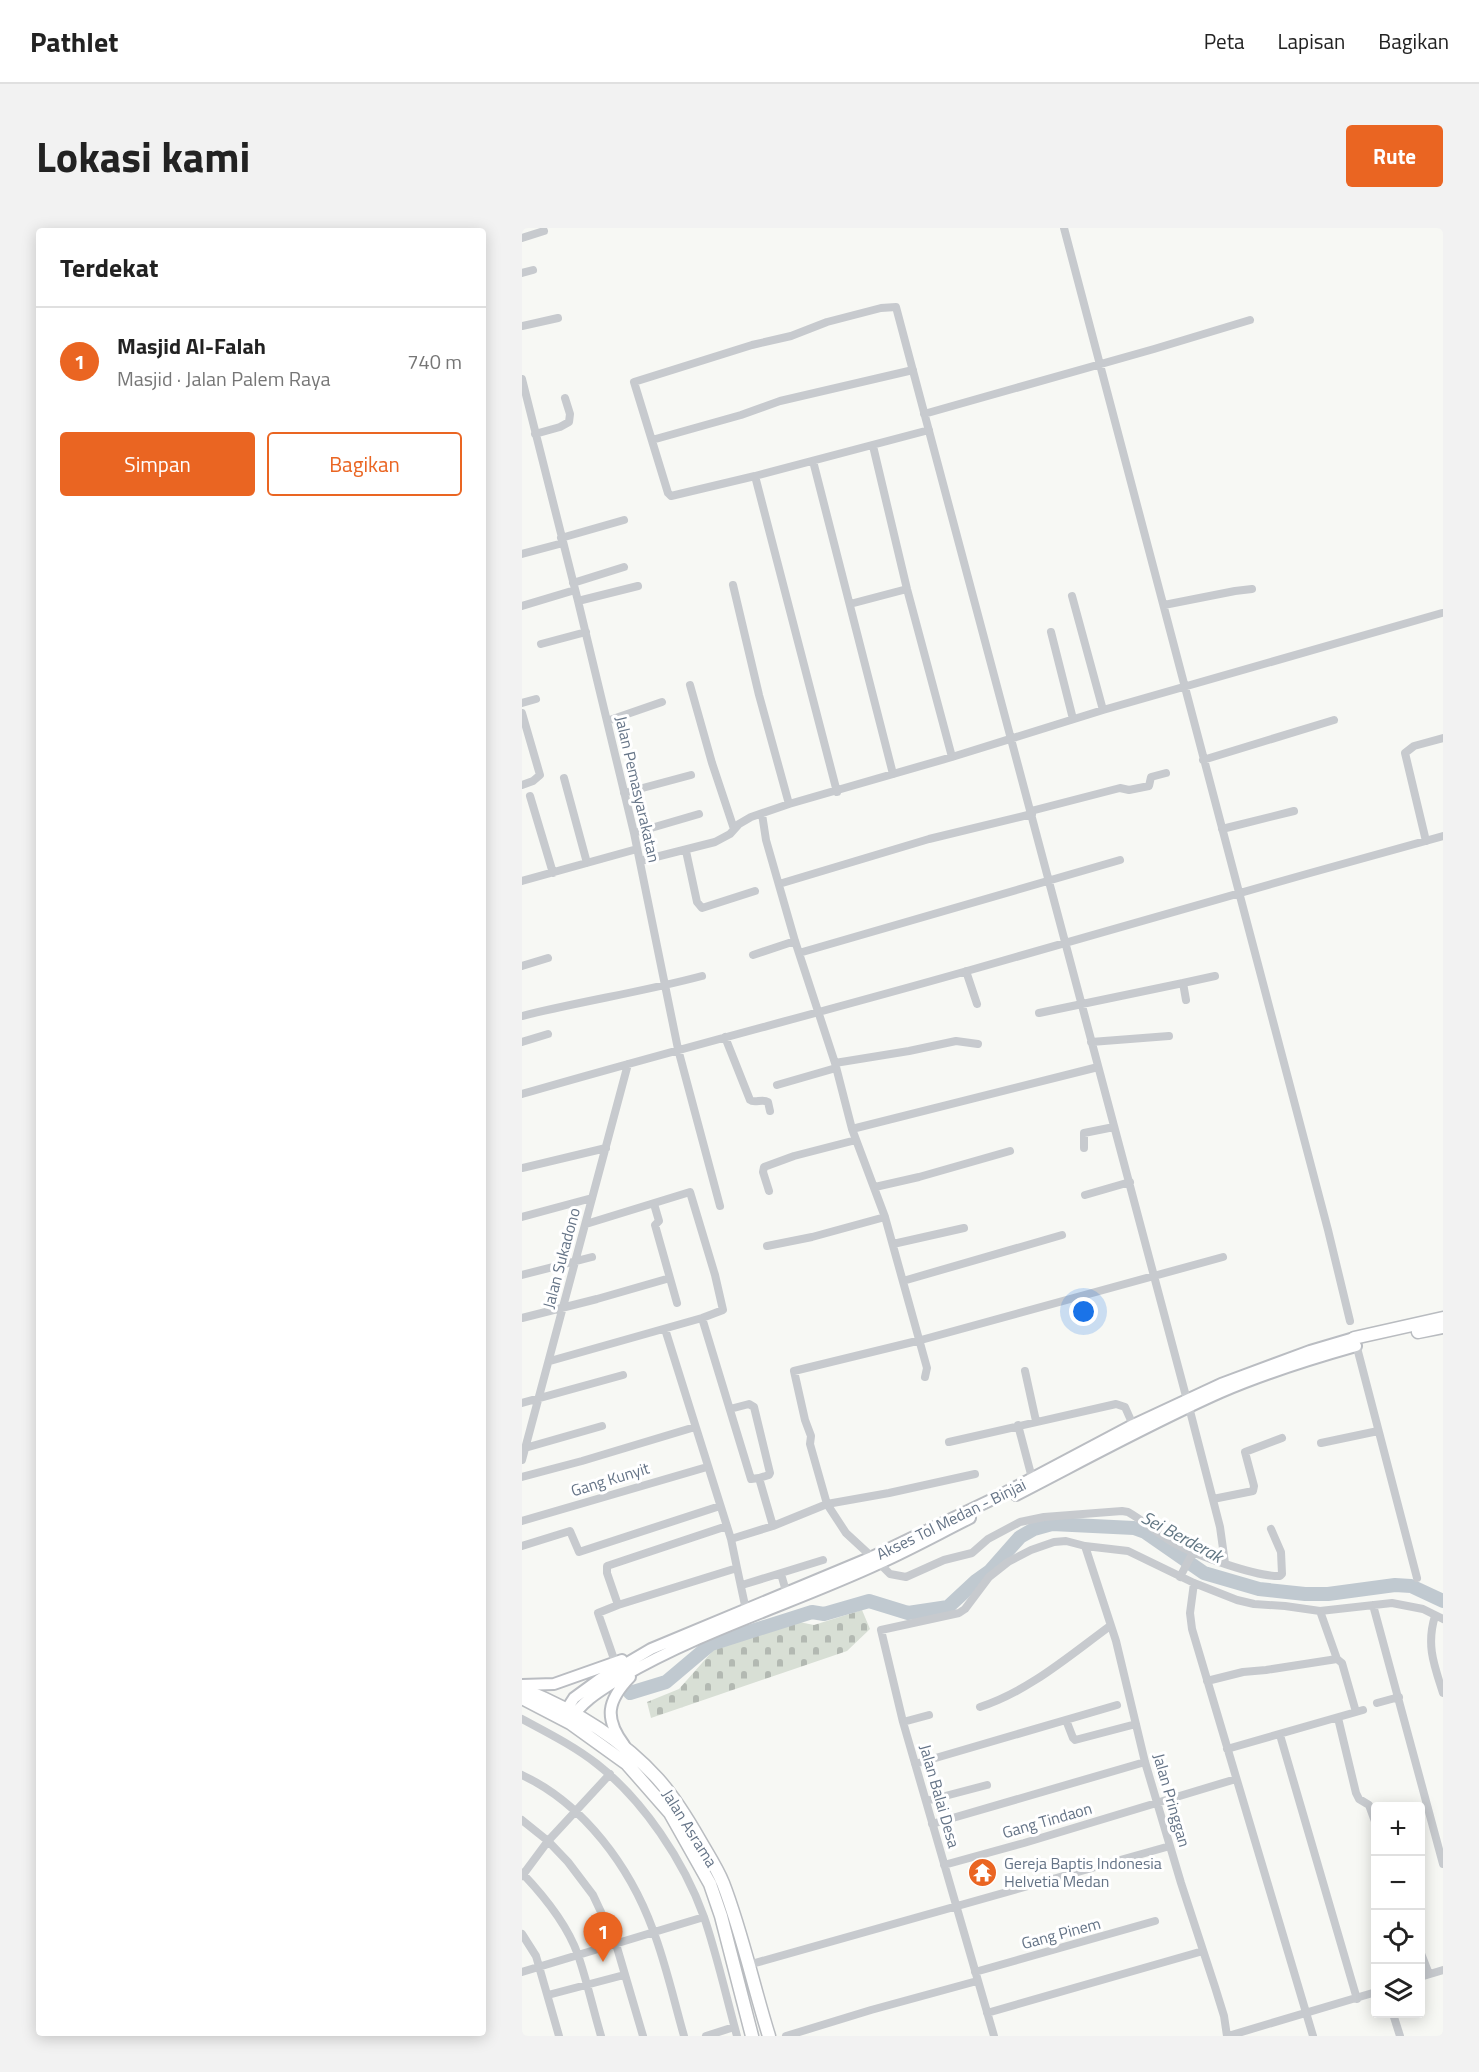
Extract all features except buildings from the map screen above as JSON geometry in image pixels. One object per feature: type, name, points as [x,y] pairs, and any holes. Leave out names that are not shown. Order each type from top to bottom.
[{"type":"highway","points":[[1355,1342],[1443,1318]]},
{"type":"highway","points":[[1355,1342],[1443,1327]]},
{"type":"highway","name":"Jalan Asrama","points":[[522,1687],[631,1753],[670,1793],[712,1861],[730,1903],[769,2036]]},
{"type":"highway","name":"Jalan Asrama","points":[[522,1698],[568,1716],[627,1764],[670,1813],[710,1884],[721,1916],[752,2036]]},
{"type":"main road","name":"Akses Tol Medan - Binjai","points":[[876,1561],[1032,1478],[1085,1455],[1133,1425],[1256,1374],[1355,1342]]},
{"type":"main road","name":"Akses Tol Medan - Binjai","points":[[568,1716],[603,1689],[641,1666],[788,1597],[876,1561],[1188,1403]]},
{"type":"main road","name":"Akses Tol Medan - Binjai","points":[[568,1716],[574,1698],[645,1652],[746,1610],[788,1597]]},
{"type":"main road","points":[[522,1687],[554,1684],[645,1652]]},
{"type":"main road","points":[[631,1753],[615,1731],[610,1714],[621,1687],[641,1666]]},
{"type":"street","points":[[1064,228],[1350,1321]]},
{"type":"street","points":[[522,238],[544,231]]},
{"type":"street","points":[[522,273],[533,270]]},
{"type":"street","points":[[929,430],[671,496],[668,493],[634,381],[791,336],[839,318],[881,308],[896,307],[924,414],[929,430],[1065,942],[1083,1004],[1188,1403],[1220,1527],[1225,1563]]},
{"type":"street","points":[[522,326],[558,318]]},
{"type":"street","points":[[924,414],[1250,320]]},
{"type":"street","points":[[652,440],[741,415],[780,401],[913,370]]},
{"type":"street","name":"Jalan Pemasyarakatan","points":[[522,379],[634,833],[678,1050],[720,1206]]},
{"type":"street","points":[[535,434],[569,422],[570,414],[565,398]]},
{"type":"street","points":[[873,446],[907,589],[952,757]]},
{"type":"street","points":[[813,461],[893,774]]},
{"type":"street","points":[[755,476],[837,792]]},
{"type":"street","points":[[522,554],[624,520]]},
{"type":"street","points":[[522,606],[624,567]]},
{"type":"street","points":[[733,585],[759,695],[789,804]]},
{"type":"street","points":[[578,602],[638,586]]},
{"type":"street","points":[[849,604],[907,589]]},
{"type":"street","points":[[1164,604],[1252,590]]},
{"type":"street","points":[[1072,596],[1103,710]]},
{"type":"street","points":[[639,861],[724,838],[739,824],[751,817],[789,804],[837,792],[1103,710],[1442,613]]},
{"type":"street","points":[[541,644],[586,632]]},
{"type":"street","points":[[1051,632],[1073,719]]},
{"type":"street","points":[[690,685],[734,829]]},
{"type":"street","points":[[522,703],[536,699]]},
{"type":"street","points":[[607,721],[662,702]]},
{"type":"street","points":[[522,713],[540,775],[533,781],[522,785]]},
{"type":"street","points":[[1203,760],[1334,720]]},
{"type":"street","points":[[1425,841],[1405,753],[1414,746],[1443,738]]},
{"type":"street","points":[[779,884],[929,839],[1120,788],[1129,790],[1149,786],[1151,777],[1166,773]]},
{"type":"street","points":[[624,793],[691,775]]},
{"type":"street","points":[[564,778],[587,863]]},
{"type":"street","points":[[531,796],[554,873]]},
{"type":"street","points":[[1221,829],[1294,811]]},
{"type":"street","points":[[634,833],[699,814]]},
{"type":"street","points":[[762,814],[766,840],[795,941],[835,1065],[852,1129],[875,1187],[893,1244],[927,1368],[925,1377]]},
{"type":"street","points":[[522,1094],[1443,837]]},
{"type":"street","points":[[522,881],[637,849]]},
{"type":"street","points":[[686,850],[697,902],[702,908],[755,891]]},
{"type":"street","points":[[799,953],[1120,860]]},
{"type":"street","points":[[753,955],[795,941]]},
{"type":"street","points":[[522,966],[548,958]]},
{"type":"street","points":[[966,971],[977,1004]]},
{"type":"street","points":[[522,1016],[702,976]]},
{"type":"street","points":[[1039,1013],[1215,976]]},
{"type":"street","points":[[1183,982],[1186,1000]]},
{"type":"street","points":[[522,1042],[548,1034]]},
{"type":"street","points":[[1092,1042],[1169,1036]]},
{"type":"street","points":[[725,1037],[750,1100],[768,1102],[770,1111]]},
{"type":"street","points":[[777,1085],[835,1065],[956,1041],[978,1044]]},
{"type":"street","name":"Jalan Sukadono","points":[[522,1460],[525,1437],[550,1361],[628,1064]]},
{"type":"street","points":[[852,1129],[1098,1068]]},
{"type":"street","points":[[1084,1148],[1084,1133],[1114,1127]]},
{"type":"street","points":[[769,1191],[763,1172],[764,1167],[794,1156],[856,1140]]},
{"type":"street","points":[[522,1168],[606,1148]]},
{"type":"street","points":[[875,1187],[920,1177],[1010,1151]]},
{"type":"street","points":[[1086,1195],[1130,1182]]},
{"type":"street","points":[[550,1361],[665,1329],[723,1310],[715,1275],[690,1193],[586,1224]]},
{"type":"street","points":[[522,1217],[592,1198]]},
{"type":"street","points":[[654,1204],[659,1221],[655,1225],[677,1303]]},
{"type":"street","points":[[767,1246],[812,1238],[885,1217]]},
{"type":"street","points":[[893,1244],[964,1228]]},
{"type":"street","points":[[903,1281],[1062,1235]]},
{"type":"street","points":[[522,1275],[592,1257]]},
{"type":"street","points":[[1223,1257],[919,1340],[794,1371],[811,1436],[810,1444],[827,1503],[846,1533],[890,1574],[906,1577],[944,1560],[972,1553],[988,1539],[1020,1522],[1044,1517],[1122,1511],[1128,1512],[1192,1553],[1255,1574],[1280,1576],[1282,1574],[1281,1552],[1271,1529]]},
{"type":"street","points":[[522,1318],[670,1278]]},
{"type":"street","points":[[702,1318],[751,1479],[769,1475],[754,1407],[749,1404],[730,1409]]},
{"type":"street","points":[[665,1329],[731,1539],[746,1610]]},
{"type":"street","points":[[1355,1342],[1417,1578]]},
{"type":"street","points":[[1025,1371],[1036,1421]]},
{"type":"street","points":[[522,1403],[623,1375]]},
{"type":"street","points":[[949,1442],[1120,1404],[1128,1412],[1133,1425]]},
{"type":"street","points":[[1018,1425],[1032,1478]]},
{"type":"street","points":[[525,1448],[602,1426]]},
{"type":"street","points":[[522,1477],[695,1427]]},
{"type":"street","points":[[1321,1443],[1378,1431]]},
{"type":"street","points":[[1213,1499],[1253,1491],[1254,1486],[1245,1452],[1282,1438]]},
{"type":"street","name":"Gang Kunyit","points":[[522,1521],[707,1467]]},
{"type":"street","points":[[731,1539],[773,1526],[827,1503],[889,1493],[975,1474]]},
{"type":"street","points":[[759,1478],[773,1526]]},
{"type":"street","points":[[522,1546],[570,1532],[579,1551],[720,1506]]},
{"type":"street","points":[[618,1605],[606,1573],[607,1566],[727,1526]]},
{"type":"street","name":"Jalan Balai Desa","points":[[994,2036],[903,1722],[880,1632],[883,1629],[966,1610],[989,1577],[1030,1550],[1054,1542],[1066,1541],[1085,1546]]},
{"type":"street","points":[[1085,1546],[1128,1551],[1182,1575],[1194,1583],[1246,1602],[1320,1611],[1392,1603],[1423,1609],[1439,1618],[1431,1630],[1430,1644],[1443,1693]]},
{"type":"street","name":"Jalan Pringgan","points":[[1085,1546],[1110,1626],[1145,1762],[1224,2016],[1227,2036]]},
{"type":"street","points":[[1182,1575],[1192,1553]]},
{"type":"street","points":[[742,1585],[823,1560]]},
{"type":"street","points":[[615,1662],[598,1615],[600,1612],[737,1568]]},
{"type":"street","points":[[781,1574],[788,1597]]},
{"type":"street","points":[[1194,1583],[1190,1619],[1206,1682],[1313,2036]]},
{"type":"street","points":[[1373,1605],[1443,1863]]},
{"type":"street","points":[[1227,1749],[1360,1711],[1342,1663],[1337,1659],[1320,1611]]},
{"type":"street","points":[[980,1707],[994,1703],[1027,1686],[1110,1626]]},
{"type":"street","points":[[1206,1682],[1244,1672],[1337,1659]]},
{"type":"street","points":[[1377,1703],[1399,1697]]},
{"type":"street","points":[[915,1764],[1117,1705]]},
{"type":"street","points":[[903,1722],[929,1715]]},
{"type":"street","points":[[1338,1718],[1356,1793],[1359,1799],[1369,1805],[1371,1810]]},
{"type":"street","points":[[522,1719],[553,1735],[610,1774],[656,1827],[677,1860],[704,1917],[736,2031],[706,2036]]},
{"type":"street","points":[[1066,1720],[1075,1740],[1136,1724]]},
{"type":"street","points":[[1280,1735],[1357,1999]]},
{"type":"street","points":[[932,1824],[1145,1762]]},
{"type":"street","points":[[601,2036],[578,1955],[552,1908],[522,1874],[610,1774]]},
{"type":"street","points":[[522,1775],[547,1789],[576,1812],[594,1831],[623,1870],[646,1911],[654,1932],[684,2036]]},
{"type":"street","name":"Gang Tindaon","points":[[944,1865],[1024,1844],[1236,1779]]},
{"type":"street","points":[[926,1801],[987,1785]]},
{"type":"street","points":[[522,1821],[568,1862],[593,1895],[616,1944],[643,2036]]},
{"type":"street","points":[[748,1965],[1170,1846]]},
{"type":"street","points":[[522,1972],[704,1917]]},
{"type":"street","name":"Gang Pinem","points":[[786,2036],[1155,1921]]},
{"type":"street","points":[[522,1934],[536,1956],[559,2036]]},
{"type":"street","points":[[987,2013],[1203,1951]]},
{"type":"street","points":[[1425,1976],[1443,1970]]},
{"type":"street","points":[[548,1995],[624,1975]]},
{"type":"street","points":[[1227,2036],[1371,1994]]},
{"type":"street","points":[[1395,2018],[1400,2036]]},
{"type":"green space","points":[[862,1610],[870,1629],[847,1651],[651,1718],[647,1702],[679,1689],[717,1646],[799,1622],[814,1625]]},
{"type":"waterway","name":"Sei Berderak","points":[[630,1693],[666,1682],[711,1644],[812,1612],[824,1614],[869,1601],[908,1613],[948,1607],[990,1571],[1020,1537],[1034,1529],[1052,1524],[1134,1528],[1145,1532],[1204,1573],[1259,1589],[1328,1594],[1395,1585],[1411,1586],[1443,1601]]},
{"type":"place","name":"Gereja Baptis Indonesia Helvetia Medan","points":[[983,1872]]},
{"type":"place","name":"Masjid Al-Falah","points":[[603,1962]]}]
